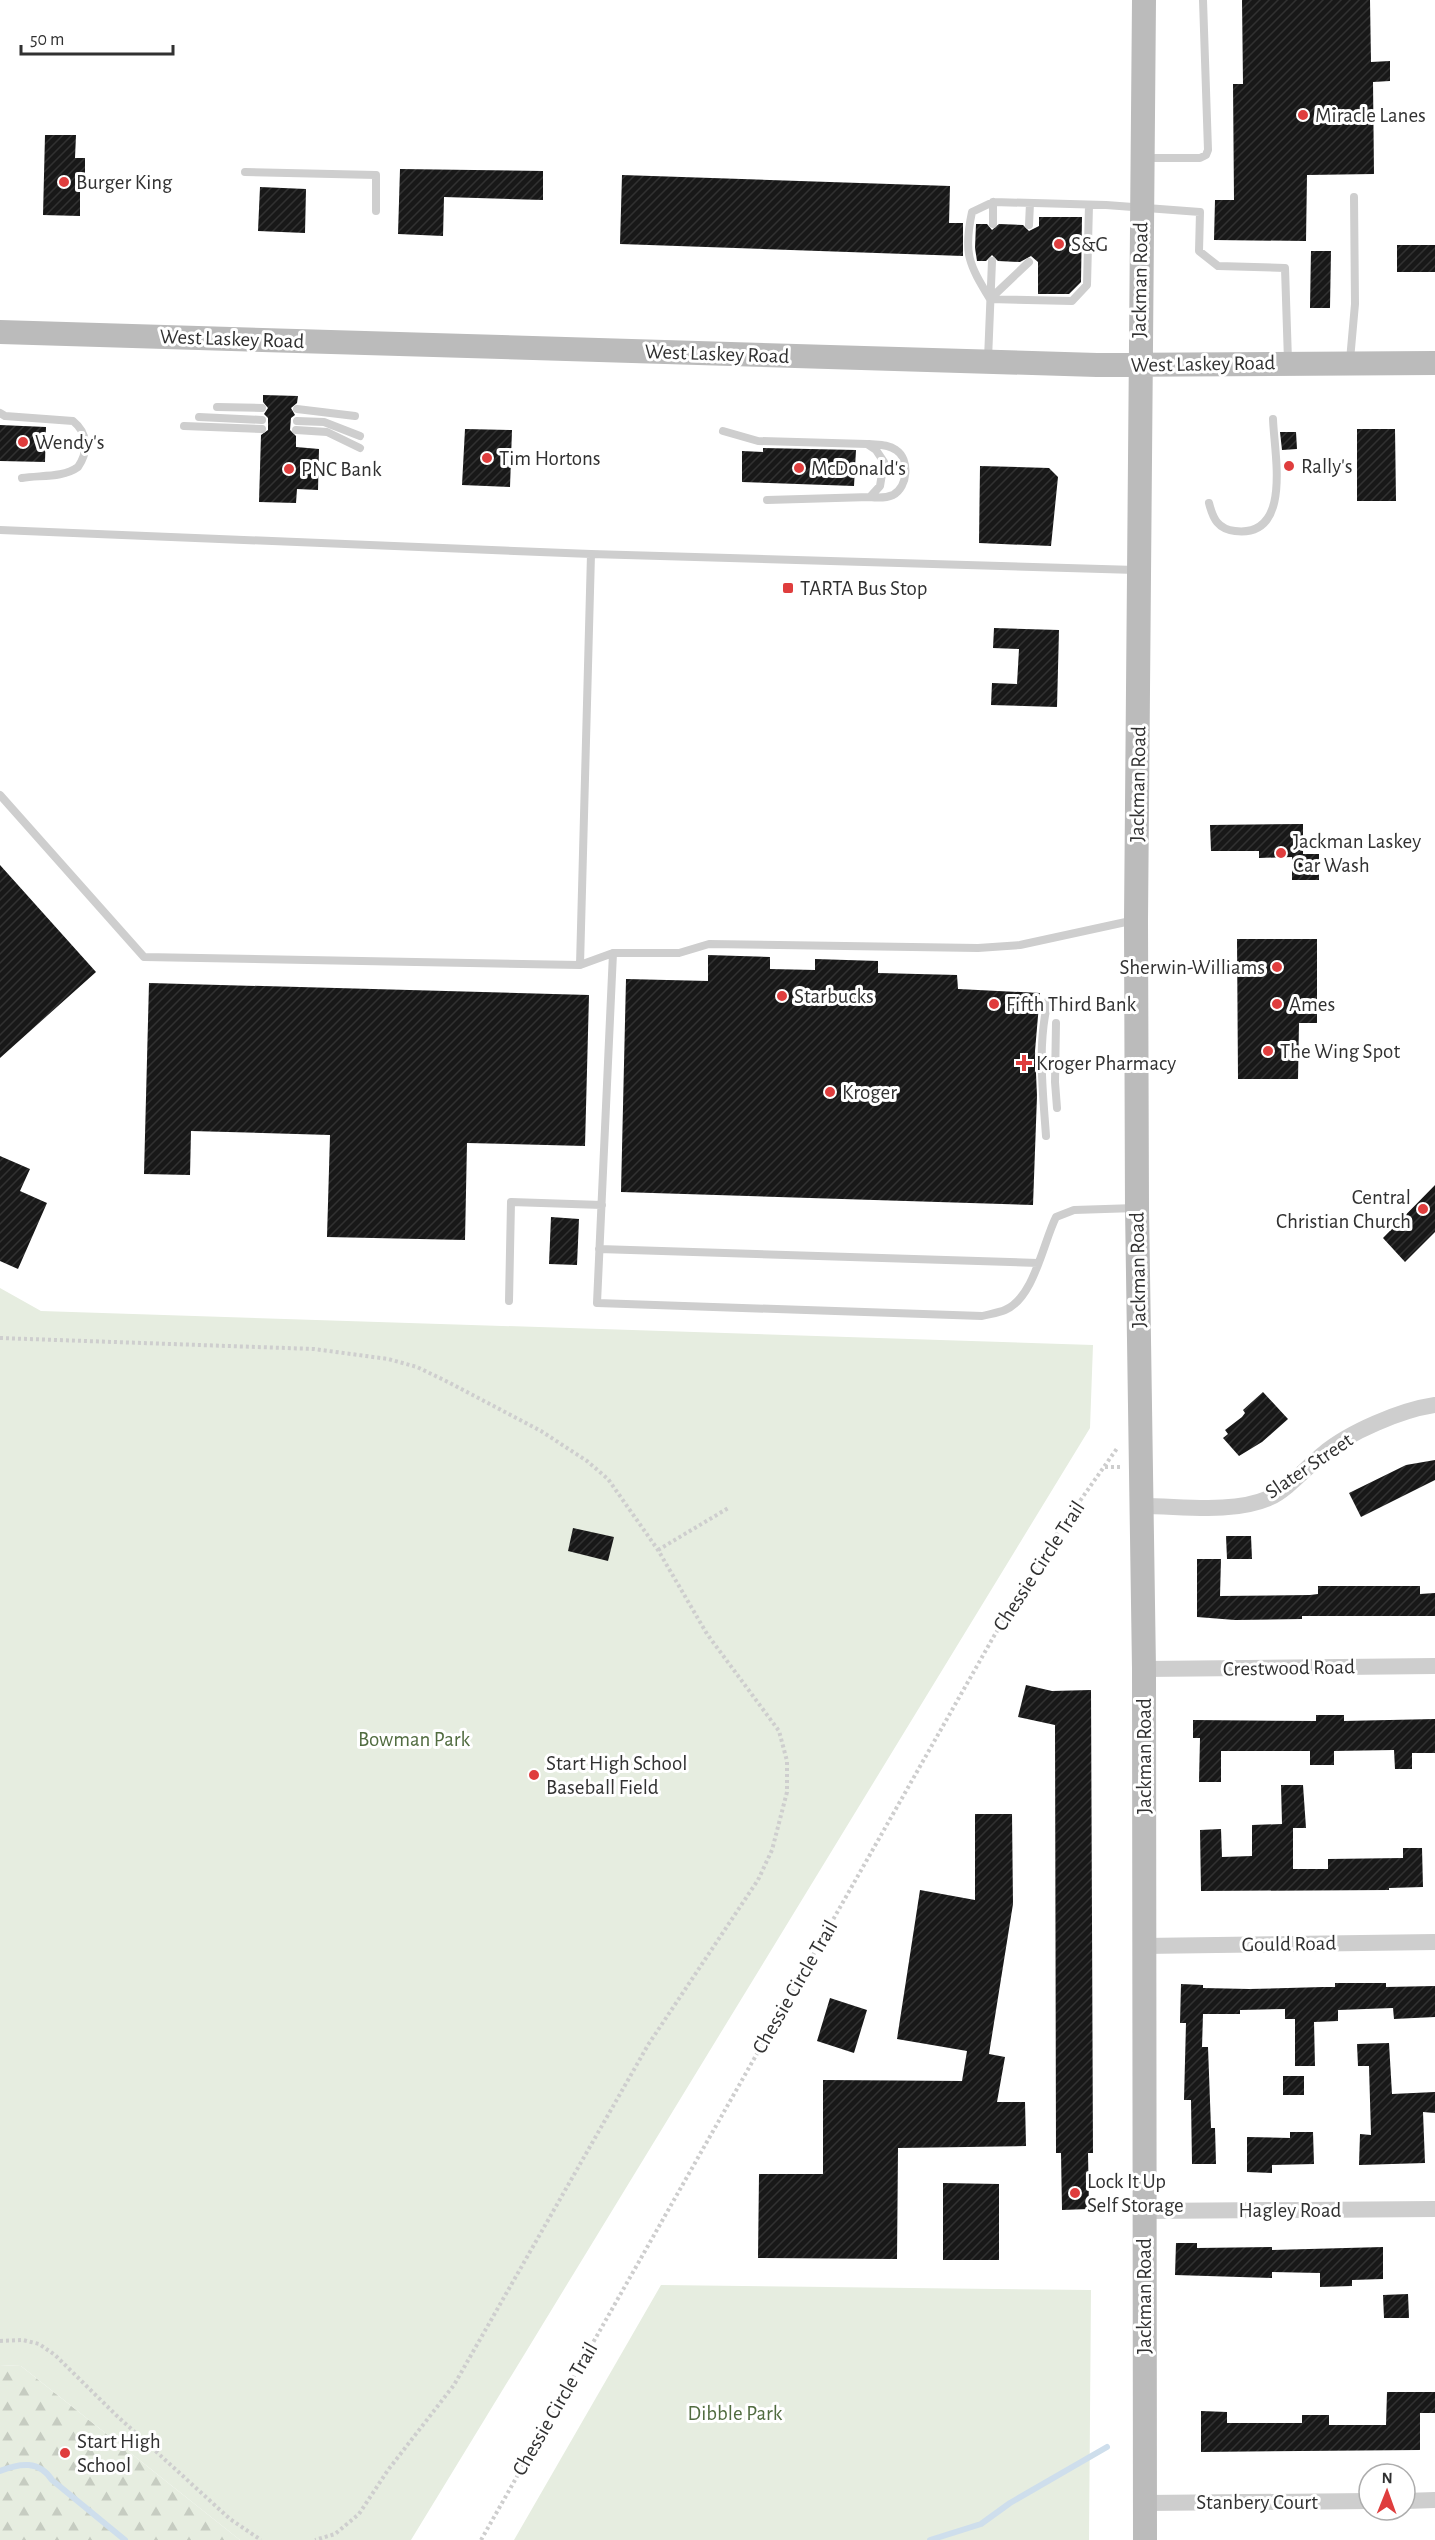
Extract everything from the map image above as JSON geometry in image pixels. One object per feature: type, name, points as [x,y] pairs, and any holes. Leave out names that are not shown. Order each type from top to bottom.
[{"type":"main road","name":"Jackman Road","points":[[1144,0],[1136,920],[1137,1208],[1144,1669],[1145,2540]]},
{"type":"main road","name":"West Laskey Road","points":[[0,332],[1140,366],[1288,362],[1435,363]]},
{"type":"street","name":"Slater Street","points":[[1142,1506],[1234,1507],[1271,1497],[1326,1452],[1349,1437],[1371,1426],[1435,1405]]},
{"type":"street","name":"Crestwood Road","points":[[1144,1669],[1435,1666]]},
{"type":"street","name":"Gould Road","points":[[1143,1946],[1435,1942]]},
{"type":"street","name":"Hagley Road","points":[[1144,2211],[1435,2209]]},
{"type":"street","points":[[1417,2501],[1435,2500]]},
{"type":"street","name":"Stanbery Court","points":[[1145,2503],[1357,2501]]},
{"type":"lane","points":[[1142,158],[1206,156],[1208,123],[1203,0]]},
{"type":"lane","points":[[245,172],[376,175],[376,211]]},
{"type":"lane","points":[[1350,363],[1355,304],[1354,197]]},
{"type":"lane","points":[[990,299],[969,263],[969,226],[972,212],[993,202],[1200,212],[1199,251],[1218,266],[1285,268],[1288,362]]},
{"type":"lane","points":[[993,202],[993,224]]},
{"type":"lane","points":[[1029,225],[1030,203]]},
{"type":"lane","points":[[990,299],[1072,301],[1087,285],[1089,205]]},
{"type":"lane","points":[[988,362],[992,261]]},
{"type":"lane","points":[[990,299],[1029,262]]},
{"type":"lane","points":[[217,407],[262,408]]},
{"type":"lane","points":[[297,409],[355,416]]},
{"type":"lane","points":[[0,413],[5,416],[73,421],[83,430],[85,451],[78,466],[62,474],[22,478]]},
{"type":"lane","points":[[184,426],[262,424],[199,417]]},
{"type":"lane","points":[[1209,503],[1217,523],[1229,530],[1254,530],[1269,518],[1276,496],[1273,418]]},
{"type":"lane","points":[[360,436],[342,427],[324,422],[296,426],[327,432],[360,448]]},
{"type":"lane","points":[[723,431],[758,441],[867,444],[895,449],[903,457],[905,471],[902,487],[897,492],[883,498],[767,500]]},
{"type":"lane","points":[[867,444],[880,455],[884,471],[880,486],[870,497]]},
{"type":"lane","points":[[0,530],[591,554],[1140,570]]},
{"type":"lane","points":[[580,965],[591,554]]},
{"type":"lane","points":[[0,795],[144,957],[580,965],[613,953],[679,953],[709,944],[984,948],[1020,945],[1136,920]]},
{"type":"lane","points":[[613,953],[597,1303],[982,1316],[1006,1310],[1023,1296],[1056,1217],[1074,1210],[1137,1208]]},
{"type":"lane","points":[[1046,1136],[1042,1083],[1043,1023],[1048,1001]]},
{"type":"lane","points":[[1056,1023],[1057,1108]]},
{"type":"lane","points":[[508,1301],[511,1202],[602,1205]]},
{"type":"lane","points":[[600,1250],[1038,1263]]},
{"type":"path","points":[[0,1338],[314,1349],[388,1359],[417,1367],[542,1431],[588,1461],[608,1479],[658,1550],[707,1634],[779,1731],[787,1761],[787,1792],[772,1850],[758,1880],[648,2045],[454,2385],[388,2470],[358,2514],[335,2534],[315,2540]]},
{"type":"path","name":"Chessie Circle Trail","points":[[482,2540],[994,1636],[1058,1532],[1122,1442]]},
{"type":"path","points":[[658,1550],[730,1507]]},
{"type":"path","points":[[0,2341],[23,2340],[39,2344],[55,2355],[230,2519],[261,2540]]},
{"type":"path","points":[[335,2534],[336,2540]]},
{"type":"green space","name":"Bowman Park","points":[[0,1288],[41,1311],[1093,1345],[1090,1428],[411,2540],[240,2540],[21,2366],[0,2365]]},
{"type":"green space","name":"Dibble Park","points":[[661,2285],[1091,2290],[1089,2540],[514,2540]]},
{"type":"green space","name":"Start High School","points":[[0,2365],[21,2366],[240,2540],[0,2540]]},
{"type":"building","name":"Miracle Lanes","points":[[1242,0],[1370,0],[1371,62],[1390,61],[1390,81],[1373,82],[1374,174],[1307,175],[1306,241],[1214,240],[1215,200],[1234,200],[1233,84],[1243,84]]},
{"type":"building","name":"Burger King","points":[[45,135],[76,135],[75,158],[85,158],[85,189],[80,189],[80,216],[43,215]]},
{"type":"building","points":[[400,169],[543,171],[543,200],[444,197],[443,236],[398,234]]},
{"type":"building","points":[[622,175],[950,186],[949,223],[963,223],[963,256],[620,244]]},
{"type":"building","points":[[260,187],[306,189],[305,233],[258,231]]},
{"type":"building","points":[[1039,217],[1082,217],[1081,282],[1069,294],[1038,294],[1038,262],[1031,256],[1020,262],[998,261],[992,255],[986,261],[977,261],[976,224],[987,224],[992,230],[999,224],[1023,225],[1029,231],[1039,226]]},
{"type":"building","points":[[1397,245],[1435,245],[1435,272],[1397,272]]},
{"type":"building","points":[[1311,251],[1331,251],[1330,308],[1310,308]]},
{"type":"building","name":"PNC Bank","points":[[263,395],[298,396],[297,403],[291,408],[295,415],[291,418],[290,430],[296,436],[296,447],[319,449],[318,490],[297,489],[296,503],[259,502],[261,435],[268,430],[268,418],[264,414],[268,408],[263,402]]},
{"type":"building","name":"Wendy's","points":[[0,425],[46,427],[45,462],[0,461]]},
{"type":"building","name":"Tim Hortons","points":[[465,429],[512,430],[510,487],[462,485]]},
{"type":"building","points":[[1357,429],[1395,429],[1396,501],[1357,501]]},
{"type":"building","points":[[1280,432],[1296,432],[1297,449],[1282,450]]},
{"type":"building","name":"McDonald's","points":[[763,448],[856,450],[854,486],[742,482],[742,451],[763,452]]},
{"type":"building","points":[[980,466],[1049,468],[1058,477],[1051,546],[979,543]]},
{"type":"building","points":[[994,628],[1059,630],[1057,707],[991,705],[992,683],[1017,684],[1019,649],[993,648]]},
{"type":"building","name":"Jackman Laskey Car Wash","points":[[1303,824],[1303,854],[1319,854],[1319,880],[1292,880],[1292,857],[1259,858],[1259,851],[1211,851],[1210,825]]},
{"type":"building","points":[[0,865],[96,972],[0,1058]]},
{"type":"building","points":[[1237,939],[1317,939],[1317,1023],[1299,1023],[1298,1079],[1238,1079]]},
{"type":"building","name":"Kroger","points":[[708,955],[770,957],[770,969],[815,970],[815,959],[878,961],[878,973],[957,975],[958,989],[1040,993],[1035,1051],[1037,1096],[1033,1205],[621,1192],[626,979],[708,981]]},
{"type":"building","points":[[149,983],[589,995],[585,1146],[467,1143],[465,1240],[327,1237],[330,1135],[191,1131],[190,1175],[144,1174]]},
{"type":"building","points":[[0,1156],[30,1169],[20,1191],[47,1203],[18,1269],[0,1261]]},
{"type":"building","name":"Central Christian Church","points":[[1435,1185],[1435,1232],[1405,1262],[1383,1238]]},
{"type":"building","points":[[551,1217],[579,1219],[577,1265],[549,1264]]},
{"type":"building","points":[[1263,1392],[1288,1419],[1262,1442],[1239,1456],[1223,1438],[1228,1434],[1225,1430],[1242,1417],[1245,1413],[1243,1410]]},
{"type":"building","points":[[1435,1460],[1435,1480],[1361,1517],[1349,1493],[1406,1465]]},
{"type":"building","points":[[573,1528],[614,1537],[608,1561],[568,1551]]},
{"type":"building","points":[[1226,1536],[1251,1536],[1252,1559],[1227,1559]]},
{"type":"building","points":[[1197,1559],[1221,1559],[1220,1596],[1310,1595],[1318,1594],[1318,1586],[1420,1586],[1420,1594],[1435,1593],[1435,1616],[1302,1616],[1302,1619],[1235,1620],[1197,1617]]},
{"type":"building","name":"Lock It Up Self Storage","points":[[1026,1685],[1052,1691],[1091,1690],[1093,2153],[1088,2153],[1089,2209],[1062,2210],[1061,2153],[1056,2153],[1055,1725],[1018,1717]]},
{"type":"building","points":[[1316,1715],[1344,1715],[1344,1721],[1435,1719],[1435,1753],[1412,1753],[1412,1769],[1395,1769],[1394,1750],[1334,1751],[1334,1765],[1310,1765],[1310,1751],[1221,1751],[1221,1782],[1199,1782],[1200,1738],[1193,1738],[1193,1720],[1316,1721]]},
{"type":"building","points":[[1281,1785],[1303,1785],[1306,1828],[1293,1828],[1293,1869],[1328,1869],[1328,1859],[1403,1858],[1403,1848],[1422,1848],[1423,1887],[1389,1888],[1389,1890],[1201,1891],[1200,1830],[1221,1829],[1222,1857],[1252,1856],[1252,1825],[1282,1824]]},
{"type":"building","points":[[975,1814],[1012,1814],[1013,1904],[989,2054],[1005,2057],[997,2102],[1025,2102],[1026,2146],[898,2148],[897,2259],[758,2258],[759,2174],[823,2174],[823,2080],[962,2081],[967,2051],[897,2039],[920,1890],[975,1900]]},
{"type":"building","points":[[1335,1983],[1386,1983],[1386,1987],[1435,1986],[1435,2017],[1394,2019],[1393,2008],[1338,2010],[1338,2021],[1314,2022],[1315,2066],[1295,2066],[1295,2019],[1285,2019],[1285,2009],[1240,2010],[1240,2014],[1203,2014],[1202,2047],[1208,2047],[1211,2128],[1215,2128],[1216,2164],[1192,2164],[1191,2100],[1184,2100],[1186,2023],[1180,2023],[1181,1984],[1203,1985],[1203,1988],[1249,1989],[1335,1987]]},
{"type":"building","points":[[830,1998],[867,2010],[854,2053],[817,2041]]},
{"type":"building","points":[[1389,2043],[1392,2094],[1435,2092],[1435,2113],[1423,2112],[1425,2163],[1359,2165],[1360,2134],[1371,2135],[1369,2066],[1358,2066],[1357,2044]]},
{"type":"building","points":[[1283,2076],[1304,2076],[1304,2095],[1283,2095]]},
{"type":"building","points":[[1290,2132],[1313,2132],[1314,2164],[1272,2165],[1272,2173],[1247,2172],[1247,2137],[1290,2138]]},
{"type":"building","points":[[943,2183],[999,2184],[999,2260],[943,2260]]},
{"type":"building","points":[[1176,2243],[1197,2243],[1197,2248],[1272,2247],[1272,2250],[1383,2247],[1383,2279],[1352,2280],[1352,2286],[1320,2287],[1320,2273],[1272,2272],[1272,2278],[1175,2275]]},
{"type":"building","points":[[1408,2294],[1409,2318],[1384,2318],[1383,2295]]},
{"type":"building","points":[[1387,2392],[1435,2392],[1435,2413],[1420,2413],[1420,2450],[1201,2452],[1201,2411],[1227,2412],[1227,2423],[1302,2423],[1302,2415],[1329,2415],[1329,2425],[1386,2425]]},
{"type":"waterway","points":[[930,2540],[981,2524],[1010,2503],[1107,2447]]},
{"type":"waterway","points":[[0,2471],[22,2465],[41,2469],[125,2540]]},
{"type":"place","name":"Miracle Lanes","points":[[1303,115]]},
{"type":"place","name":"Burger King","points":[[64,182]]},
{"type":"place","name":"S&G","points":[[1059,244]]},
{"type":"place","name":"Wendy's","points":[[23,442]]},
{"type":"place","name":"Tim Hortons","points":[[487,458]]},
{"type":"place","name":"Rally's","points":[[1289,466]]},
{"type":"place","name":"McDonald's","points":[[799,468]]},
{"type":"place","name":"PNC Bank","points":[[289,469]]},
{"type":"place","name":"TARTA Bus Stop","points":[[788,588]]},
{"type":"place","name":"Jackman Laskey Car Wash","points":[[1281,853]]},
{"type":"place","name":"Sherwin-Williams","points":[[1277,967]]},
{"type":"place","name":"Starbucks","points":[[782,996]]},
{"type":"place","name":"Fifth Third Bank","points":[[994,1004]]},
{"type":"place","name":"Ames","points":[[1277,1004]]},
{"type":"place","name":"The Wing Spot","points":[[1268,1051]]},
{"type":"place","name":"Kroger Pharmacy","points":[[1024,1063]]},
{"type":"place","name":"Kroger","points":[[830,1092]]},
{"type":"place","name":"Central Christian Church","points":[[1423,1209]]},
{"type":"place","name":"Start High School Baseball Field","points":[[534,1775]]},
{"type":"place","name":"Lock It Up Self Storage","points":[[1075,2193]]},
{"type":"place","name":"Start High School","points":[[65,2453]]}]
